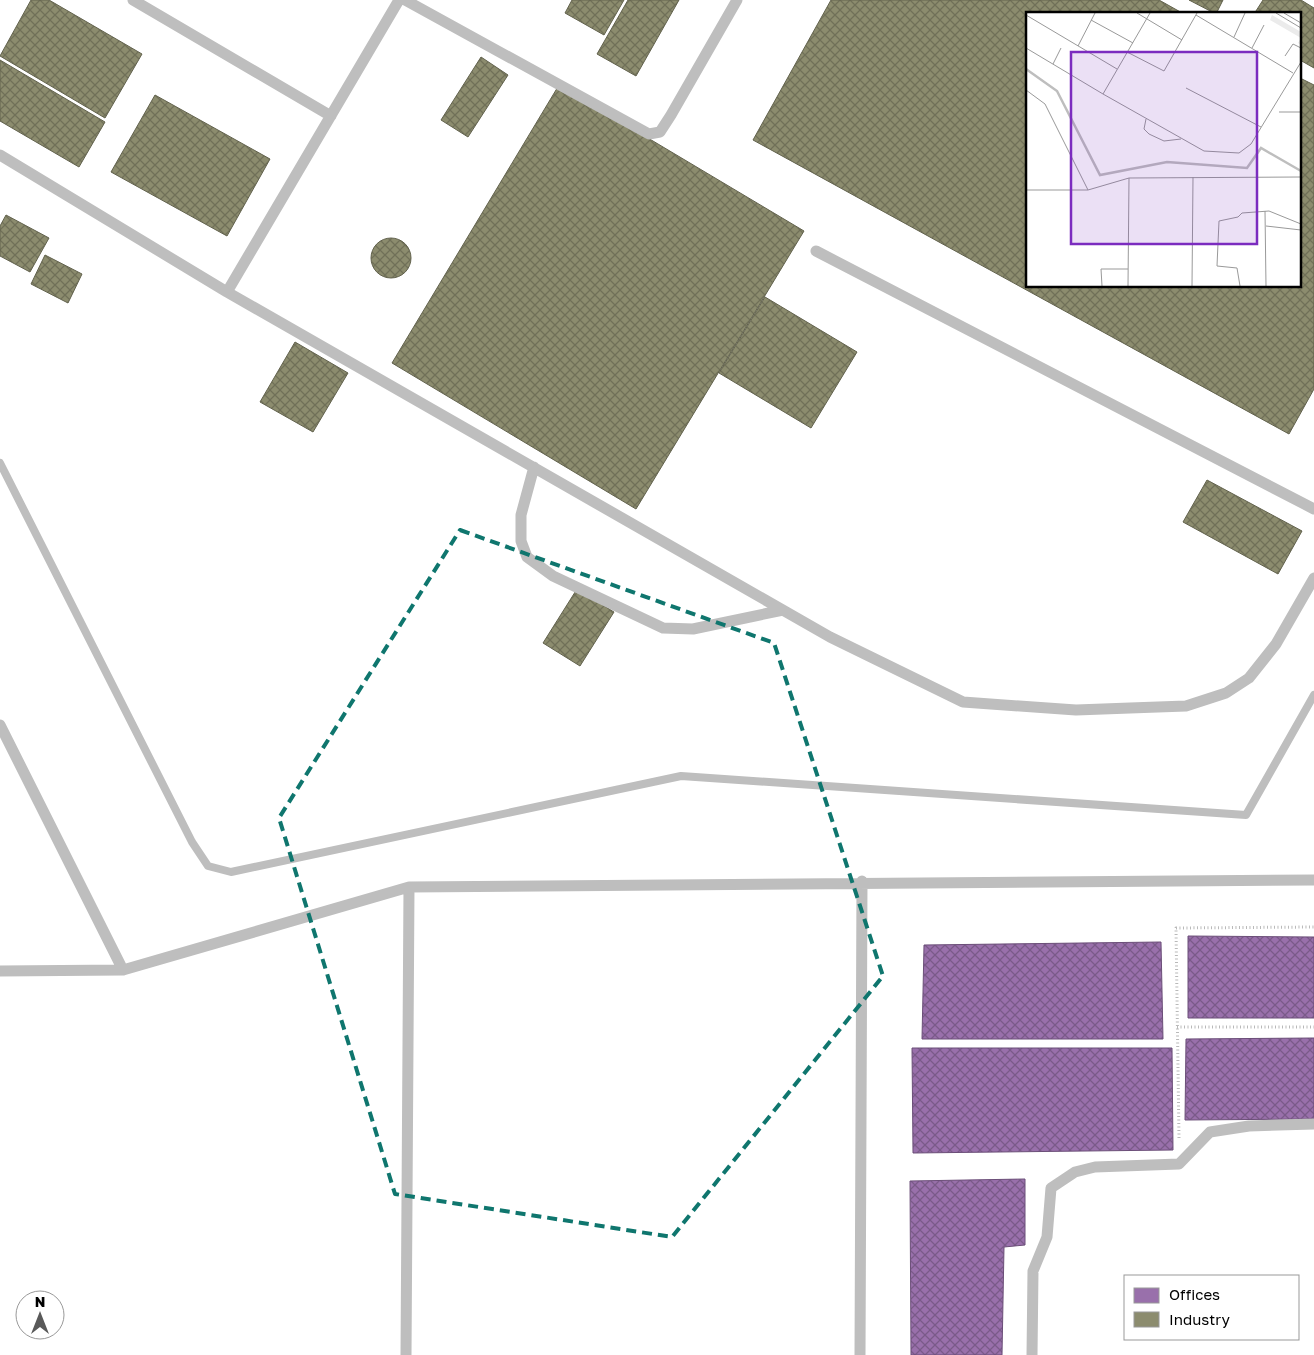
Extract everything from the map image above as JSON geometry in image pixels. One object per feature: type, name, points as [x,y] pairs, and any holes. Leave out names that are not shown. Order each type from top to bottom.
[{"type":"lane","points":[[133,0],[331,116]]},
{"type":"lane","points":[[227,292],[399,0]]},
{"type":"lane","points":[[405,0],[649,134],[660,132],[737,0]]},
{"type":"lane","points":[[0,155],[227,292],[830,637],[963,702],[1076,710],[1186,706],[1226,692],[1249,678],[1276,644],[1314,578]]},
{"type":"lane","points":[[816,251],[1314,509]]},
{"type":"lane","points":[[534,467],[521,515],[521,540],[527,557],[553,576],[663,628],[693,629],[783,610]]},
{"type":"lane","points":[[0,725],[124,970]]},
{"type":"lane","points":[[0,971],[124,970],[409,887],[1314,880]]},
{"type":"lane","points":[[860,1355],[862,882]]},
{"type":"lane","points":[[406,1355],[409,887]]},
{"type":"lane","points":[[1032,1355],[1033,1271],[1046,1237],[1051,1188],[1074,1172],[1095,1167],[1179,1164],[1210,1132],[1249,1126],[1314,1124]]},
{"type":"path","points":[[1179,1164],[1176,928],[1314,928]]},
{"type":"path","points":[[1177,1027],[1314,1027]]},
{"type":"highlighted area","points":[[460,530],[774,643],[883,976],[672,1237],[395,1194],[279,818]]},
{"type":"building: Offices","points":[[1188,936],[1314,937],[1314,1018],[1188,1018]]},
{"type":"building: Offices","points":[[1161,942],[1163,1039],[922,1039],[924,945]]},
{"type":"building: Offices","points":[[1314,1038],[1314,1119],[1185,1120],[1186,1039]]},
{"type":"building: Offices","points":[[912,1048],[1172,1048],[1173,1150],[913,1153]]},
{"type":"building: Offices","points":[[1025,1179],[1025,1245],[1004,1247],[1002,1355],[911,1355],[910,1181]]},
{"type":"building: Industry","points":[[31,0],[49,0],[142,54],[105,118],[0,56]]},
{"type":"building: Industry","points":[[572,0],[624,0],[604,35],[565,13]]},
{"type":"building: Industry","points":[[628,0],[679,0],[636,76],[597,54]]},
{"type":"building: Industry","points":[[831,0],[1159,0],[1180,12],[1026,12],[1026,288],[1302,288],[1302,79],[1314,85],[1314,389],[1289,434],[753,140]]},
{"type":"building: Industry","points":[[1189,0],[1223,0],[1217,12],[1212,12]]},
{"type":"building: Industry","points":[[1263,0],[1301,0],[1314,8],[1314,68],[1302,61],[1302,12],[1255,12]]},
{"type":"building: Industry","points":[[481,57],[508,75],[468,137],[441,120]]},
{"type":"building: Industry","points":[[0,60],[105,122],[79,167],[0,121]]},
{"type":"building: Industry","points":[[559,85],[804,231],[636,509],[392,363]]},
{"type":"building: Industry","points":[[155,95],[270,159],[227,236],[111,172]]},
{"type":"building: Industry","points":[[6,215],[49,238],[30,272],[0,256],[0,226]]},
{"type":"building: Industry","points":[[395,238],[402,241],[408,247],[411,258],[410,266],[402,275],[395,278],[387,278],[380,275],[372,266],[371,254],[374,247],[383,239]]},
{"type":"building: Industry","points":[[45,255],[82,274],[68,303],[31,284]]},
{"type":"building: Industry","points":[[765,297],[857,352],[811,428],[719,373]]},
{"type":"building: Industry","points":[[295,342],[348,373],[313,432],[260,402]]},
{"type":"building: Industry","points":[[1207,480],[1302,531],[1278,574],[1183,522]]},
{"type":"building: Industry","points":[[577,589],[614,612],[580,666],[543,643]]},
{"type":"waterway","points":[[0,463],[192,842],[208,866],[231,872],[681,776],[1246,815],[1314,695]]}]
